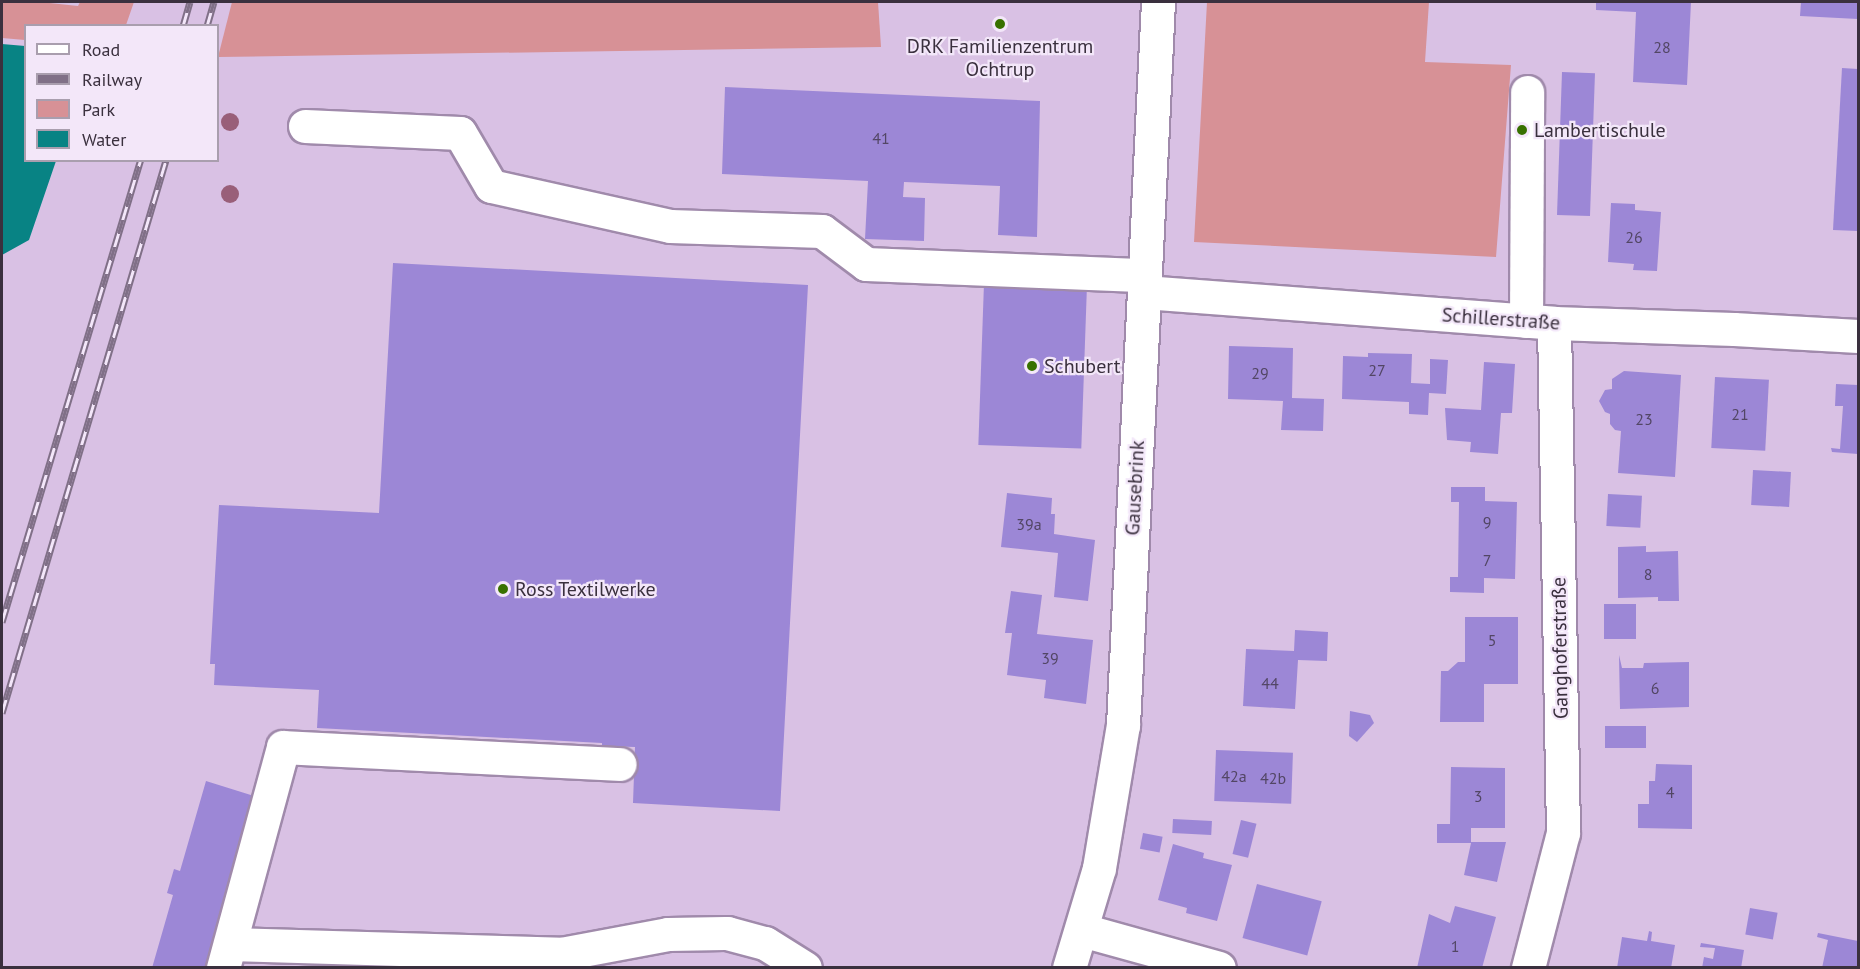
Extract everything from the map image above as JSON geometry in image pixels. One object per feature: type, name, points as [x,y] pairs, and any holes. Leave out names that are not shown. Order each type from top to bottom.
[{"type":"street","name":"Gausebrink","points":[[1069,968],[1099,868],[1123,725],[1158,2]]},
{"type":"street","name":"Ganghoferstraße","points":[[1527,92],[1540,322],[1563,832],[1528,968]]},
{"type":"street","name":"Schillerstraße","points":[[305,126],[460,133],[491,186],[670,226],[822,231],[866,264],[1145,283],[1540,322],[1734,328],[1858,336]]},
{"type":"street","points":[[620,764],[284,747],[226,956],[561,954],[668,934],[727,933],[765,943],[805,968]]},
{"type":"street","points":[[1082,930],[1218,968]]},
{"type":"green space","points":[[2,2],[40,2],[78,6],[80,2],[134,2],[126,24],[24,24],[24,40],[2,38]]},
{"type":"green space","points":[[232,2],[878,2],[881,47],[219,57]]},
{"type":"green space","points":[[1207,2],[1429,2],[1425,62],[1511,65],[1496,257],[1194,242]]},
{"type":"water","points":[[2,44],[24,46],[24,162],[56,162],[29,240],[2,255]]},
{"type":"building","points":[[1596,2],[1691,2],[1687,85],[1633,82],[1636,12],[1596,10]]},
{"type":"building","points":[[1801,2],[1858,2],[1858,19],[1800,16]]},
{"type":"building","points":[[1842,68],[1858,69],[1858,231],[1833,230]]},
{"type":"building","points":[[1562,72],[1595,73],[1590,216],[1557,215]]},
{"type":"building","points":[[725,87],[1040,101],[1037,237],[998,235],[1000,186],[904,182],[903,197],[925,198],[924,241],[865,239],[868,181],[722,174]]},
{"type":"building","points":[[1611,203],[1635,204],[1635,210],[1661,212],[1657,271],[1633,270],[1634,264],[1608,262]]},
{"type":"building","name":"Ross Textilwerke","points":[[393,263],[808,285],[780,811],[633,803],[635,747],[602,746],[602,743],[317,728],[319,690],[214,685],[215,664],[210,664],[219,505],[379,513]]},
{"type":"building","name":"Schubert","points":[[984,283],[1087,287],[1081,448],[978,445]]},
{"type":"building","points":[[1229,346],[1293,348],[1292,398],[1324,399],[1323,431],[1281,430],[1283,401],[1228,399]]},
{"type":"building","points":[[1368,353],[1412,354],[1411,383],[1430,384],[1430,359],[1448,360],[1446,394],[1429,393],[1428,415],[1409,414],[1409,402],[1342,399],[1343,356],[1368,357]]},
{"type":"building","points":[[1484,362],[1515,364],[1512,413],[1501,413],[1498,454],[1470,452],[1471,442],[1447,440],[1445,408],[1481,410]]},
{"type":"building","points":[[1624,371],[1681,375],[1675,477],[1618,473],[1621,431],[1615,430],[1610,424],[1610,414],[1605,412],[1599,401],[1605,390],[1612,389],[1612,379]]},
{"type":"building","points":[[1715,377],[1769,380],[1765,451],[1711,448]]},
{"type":"building","points":[[1836,384],[1858,385],[1858,454],[1832,452],[1831,448],[1840,449],[1843,406],[1835,406]]},
{"type":"building","points":[[1753,470],[1791,472],[1789,507],[1751,505]]},
{"type":"building","points":[[1451,487],[1485,487],[1485,501],[1517,502],[1515,579],[1484,578],[1484,593],[1450,592],[1450,577],[1458,577],[1459,502],[1451,502]]},
{"type":"building","points":[[1007,493],[1052,498],[1051,514],[1055,514],[1054,534],[1095,540],[1088,601],[1054,597],[1058,553],[1001,547]]},
{"type":"building","points":[[1608,494],[1642,496],[1640,528],[1606,526]]},
{"type":"building","points":[[1646,546],[1646,552],[1678,551],[1679,601],[1658,601],[1658,597],[1618,598],[1618,547]]},
{"type":"building","points":[[1011,591],[1042,595],[1037,634],[1093,640],[1086,704],[1044,698],[1046,680],[1007,675],[1012,633],[1005,633]]},
{"type":"building","points":[[1604,604],[1636,604],[1636,639],[1604,639]]},
{"type":"building","points":[[1465,617],[1518,617],[1518,684],[1484,684],[1484,722],[1440,722],[1441,671],[1448,671],[1458,662],[1465,662]]},
{"type":"building","points":[[1295,630],[1328,632],[1327,661],[1298,660],[1295,709],[1243,706],[1246,649],[1294,651]]},
{"type":"building","points":[[1619,655],[1622,668],[1643,668],[1644,663],[1689,662],[1689,707],[1620,709]]},
{"type":"building","points":[[1350,711],[1370,715],[1374,723],[1357,742],[1349,736]]},
{"type":"building","points":[[1605,726],[1646,726],[1646,748],[1605,748]]},
{"type":"building","points":[[1216,750],[1293,753],[1291,804],[1214,801]]},
{"type":"building","points":[[1656,764],[1692,765],[1692,829],[1638,828],[1638,804],[1649,804],[1649,781],[1655,781]]},
{"type":"building","points":[[1451,767],[1505,768],[1505,828],[1471,828],[1471,842],[1506,842],[1497,882],[1464,875],[1471,843],[1437,843],[1437,824],[1450,824]]},
{"type":"building","points":[[206,781],[254,796],[205,968],[152,968],[173,895],[167,893],[174,869],[180,871]]},
{"type":"building","points":[[1173,819],[1212,821],[1211,835],[1172,833]]},
{"type":"building","points":[[1241,820],[1257,824],[1248,858],[1233,854]]},
{"type":"building","points":[[1143,833],[1163,837],[1160,853],[1140,849]]},
{"type":"building","points":[[1173,844],[1204,853],[1203,858],[1232,865],[1217,921],[1186,913],[1187,908],[1158,900]]},
{"type":"building","points":[[1257,884],[1322,901],[1307,955],[1243,938]]},
{"type":"building","points":[[1455,906],[1496,917],[1482,968],[1417,968],[1429,914],[1450,923]]},
{"type":"building","points":[[1750,908],[1778,913],[1773,939],[1745,935]]},
{"type":"building","points":[[1649,931],[1652,932],[1651,941],[1675,945],[1671,968],[1617,968],[1622,937],[1647,941]]},
{"type":"building","points":[[1818,933],[1858,941],[1858,968],[1822,968],[1828,940],[1817,937]]},
{"type":"building","points":[[1701,943],[1744,950],[1741,968],[1702,968],[1704,957],[1713,959],[1715,948],[1700,947]]},
{"type":"railway","points":[[184,24],[190,2]]},
{"type":"railway","points":[[208,24],[214,2]]},
{"type":"railway","points":[[2,622],[140,162]]},
{"type":"railway","points":[[2,713],[165,162]]},
{"type":"place","name":"DRK Familienzentrum Ochtrup","points":[[1000,24]]},
{"type":"place","name":"Lambertischule","points":[[1522,130]]},
{"type":"place","name":"Schubert","points":[[1032,366]]},
{"type":"place","name":"Ross Textilwerke","points":[[503,589]]}]
